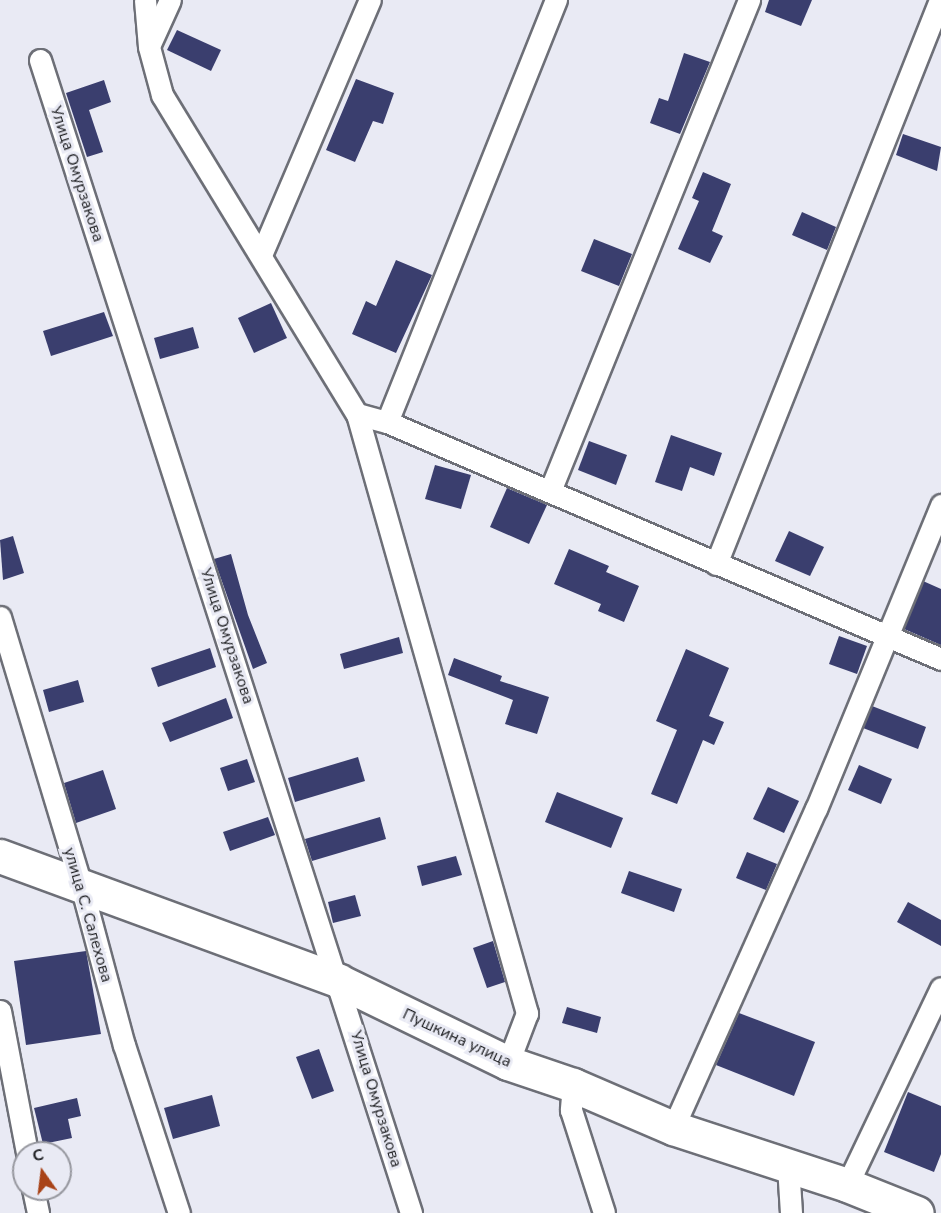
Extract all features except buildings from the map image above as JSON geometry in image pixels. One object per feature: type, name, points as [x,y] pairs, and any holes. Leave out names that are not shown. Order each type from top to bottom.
[{"type":"highway","name":"Пушкина улица","points":[[0,856],[339,981],[508,1063],[573,1085],[673,1128],[847,1185],[917,1213]]},
{"type":"street","points":[[145,0],[149,47],[162,95],[357,414],[526,1013],[508,1063]]},
{"type":"street","points":[[149,47],[170,0]]},
{"type":"street","points":[[261,255],[370,0]]},
{"type":"street","points":[[387,423],[556,0]]},
{"type":"street","points":[[550,491],[749,0]]},
{"type":"street","points":[[716,564],[940,0]]},
{"type":"street","name":"Улица Омурзакова","points":[[40,60],[339,981],[411,1213]]},
{"type":"street","points":[[357,414],[387,423],[550,491],[941,659]]},
{"type":"street","points":[[673,1128],[889,636],[941,505]]},
{"type":"street","name":"улица С. Салехова","points":[[0,617],[81,885],[124,1045],[178,1213]]},
{"type":"street","points":[[847,1185],[941,988]]},
{"type":"street","points":[[0,1011],[25,1141]]},
{"type":"street","points":[[573,1085],[571,1110],[604,1213]]},
{"type":"street","points":[[788,1165],[791,1213]]}]
